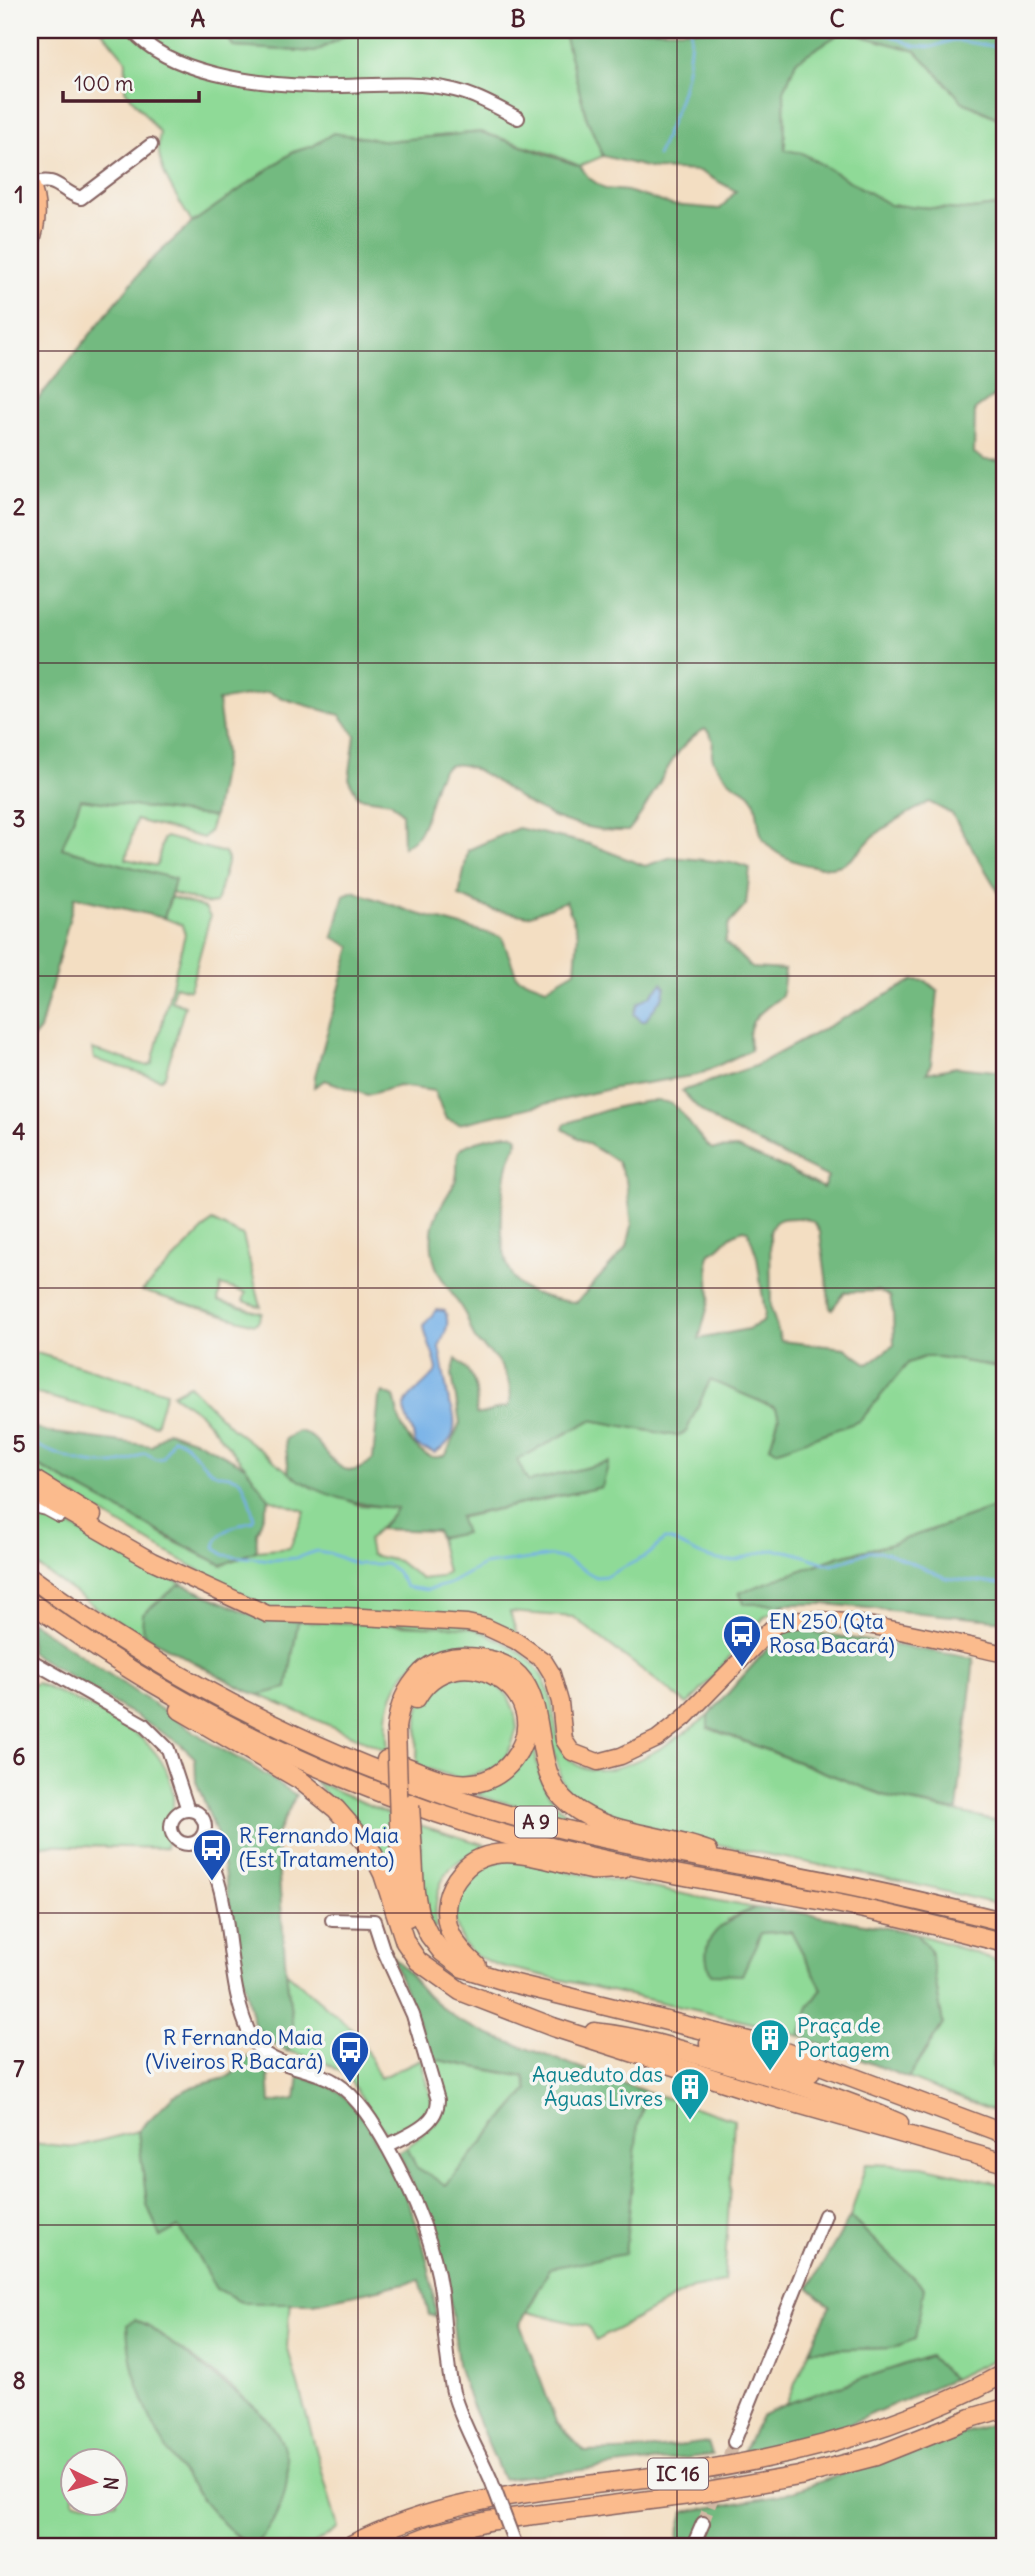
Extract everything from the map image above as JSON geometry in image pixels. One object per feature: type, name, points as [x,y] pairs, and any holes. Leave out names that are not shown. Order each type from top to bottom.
[{"type":"highway","name":"A 9","points":[[31,1578],[151,1659],[262,1719],[334,1753],[445,1796],[543,1824],[646,1848],[928,1902],[1005,1922]]},
{"type":"highway","name":"A 9","points":[[30,1602],[158,1687],[254,1738],[297,1758],[440,1814],[538,1844],[644,1868],[835,1903],[1005,1943]]},
{"type":"highway","points":[[438,1976],[416,1939],[402,1893],[406,1854],[399,1708],[409,1686],[426,1668],[442,1660],[480,1657],[514,1671],[536,1704],[551,1782],[566,1801],[587,1818],[605,1825],[689,1843],[744,1866]]},
{"type":"highway","points":[[334,1753],[388,1760],[447,1782],[472,1784],[493,1778],[508,1768],[523,1747],[527,1726],[522,1700],[504,1680],[480,1669],[454,1669],[433,1679],[419,1693],[401,1730]]},
{"type":"highway","points":[[158,1687],[182,1712],[300,1780],[354,1826],[370,1848],[383,1874],[405,1942],[418,1961],[460,1991],[553,2026],[754,2092],[1005,2162]]},
{"type":"highway","points":[[508,1982],[479,1968],[461,1952],[452,1938],[446,1919],[447,1899],[455,1881],[466,1867],[480,1858],[496,1853],[523,1854],[593,1870],[644,1868]]},
{"type":"highway","points":[[406,1854],[419,1914],[442,1952],[463,1968],[508,1982],[769,2046],[1005,2134]]},
{"type":"highway","name":"IC 16","points":[[349,2546],[425,2513],[482,2500],[687,2473],[806,2449],[869,2432],[914,2415],[1005,2373]]},
{"type":"highway","points":[[971,2418],[1005,2399]]},
{"type":"highway","points":[[971,2418],[1005,2407]]},
{"type":"highway","name":"IC 16","points":[[402,2546],[433,2534],[488,2521],[799,2476],[876,2456],[971,2418]]},
{"type":"highway","points":[[415,2546],[433,2534]]},
{"type":"main road","points":[[30,245],[37,217],[31,183]]},
{"type":"main road","points":[[30,1476],[206,1584]]},
{"type":"main road","points":[[30,1491],[152,1561],[267,1614],[467,1623],[486,1627],[516,1641],[544,1661],[552,1674],[560,1702],[564,1740],[572,1752],[598,1762],[621,1756],[657,1739],[684,1718],[775,1625],[789,1620],[869,1626],[1005,1654]]},
{"type":"street","points":[[132,30],[141,41],[169,58],[205,71],[311,86],[426,86],[456,90],[518,118]]},
{"type":"street","points":[[31,183],[43,180],[58,183],[81,198],[151,145]]},
{"type":"street","points":[[30,1505],[46,1508],[102,1539],[152,1561]]},
{"type":"street","points":[[30,1660],[143,1724],[168,1749],[188,1810]]},
{"type":"street","points":[[188,1810],[199,1814],[205,1824],[204,1835],[200,1840],[185,1844],[172,1835],[173,1818],[188,1810]]},
{"type":"street","points":[[200,1840],[215,1869],[223,1903],[233,1982],[253,2042],[279,2062],[320,2074],[337,2083],[367,2115],[408,2185],[431,2245],[441,2290],[448,2366],[454,2395],[516,2546]]},
{"type":"street","points":[[332,1920],[374,1921],[383,1949],[413,2015],[438,2100],[438,2111],[430,2122],[387,2146]]},
{"type":"street","points":[[734,2442],[825,2215]]},
{"type":"street","points":[[693,2546],[703,2523]]},
{"type":"green space","points":[[101,30],[222,30],[234,47],[315,52],[355,30],[563,30],[587,119],[603,156],[580,166],[549,153],[481,132],[388,141],[333,133],[313,146],[293,152],[192,223],[167,180],[158,145],[160,133],[125,90],[126,60]]},
{"type":"green space","points":[[222,30],[355,30],[315,52],[234,47]]},
{"type":"green space","points":[[563,30],[1005,30],[1005,113],[998,118],[963,102],[916,51],[844,31],[796,61],[784,91],[785,150],[802,153],[890,205],[963,210],[1005,205],[1005,388],[975,410],[974,453],[985,460],[1005,461],[1005,903],[952,814],[929,802],[881,831],[852,858],[837,866],[818,867],[786,858],[763,839],[753,798],[728,779],[713,760],[712,739],[705,729],[693,737],[672,761],[628,831],[591,828],[554,817],[530,805],[476,770],[454,765],[440,773],[421,830],[403,847],[402,813],[391,802],[358,797],[349,780],[355,735],[340,715],[268,692],[218,701],[225,754],[214,817],[81,799],[62,848],[175,879],[164,918],[75,897],[40,1030],[30,1042],[30,409],[147,264],[192,223],[293,152],[313,146],[333,133],[388,141],[481,132],[580,166],[589,178],[605,189],[627,191],[672,205],[720,209],[736,191],[699,171],[654,169],[603,156],[587,119]]},
{"type":"green space","points":[[844,31],[916,51],[963,102],[997,118],[1005,113],[1005,205],[963,210],[890,205],[802,153],[785,151],[784,91],[796,61]]},
{"type":"green space","points":[[81,799],[214,817],[209,832],[203,838],[136,820],[126,859],[157,866],[163,839],[166,837],[225,853],[228,859],[216,903],[208,904],[172,893],[175,879],[61,848]]},
{"type":"green space","points":[[518,828],[589,844],[645,866],[672,857],[734,863],[750,868],[746,905],[729,924],[725,942],[752,968],[785,970],[782,996],[761,1012],[752,1024],[749,1040],[751,1050],[698,1075],[614,1088],[459,1124],[446,1119],[434,1091],[399,1086],[367,1095],[325,1080],[314,1087],[351,947],[333,937],[344,895],[353,891],[415,913],[502,937],[517,977],[546,988],[575,971],[578,934],[566,901],[528,916],[493,910],[459,896],[468,850]]},
{"type":"green space","points":[[171,897],[205,908],[210,917],[190,990],[175,986],[171,1001],[185,1006],[165,1075],[161,1079],[94,1059],[92,1049],[147,1066],[152,1063],[185,934],[182,925],[164,918]]},
{"type":"green space","points":[[914,980],[926,981],[938,991],[931,1063],[927,1073],[956,1067],[995,1071],[1005,1069],[1005,1368],[924,1357],[908,1363],[860,1421],[776,1451],[770,1447],[779,1417],[776,1408],[710,1380],[686,1432],[677,1436],[591,1420],[517,1460],[528,1482],[609,1462],[602,1487],[459,1517],[465,1533],[439,1538],[437,1531],[380,1529],[397,1508],[369,1505],[327,1494],[289,1473],[285,1439],[298,1431],[317,1442],[340,1467],[349,1470],[360,1468],[373,1459],[379,1398],[383,1392],[394,1397],[402,1425],[416,1447],[430,1456],[446,1455],[460,1423],[452,1374],[456,1359],[472,1377],[477,1398],[476,1414],[508,1407],[510,1393],[504,1371],[496,1359],[476,1340],[465,1314],[441,1276],[433,1257],[432,1232],[435,1219],[456,1180],[458,1153],[466,1146],[507,1134],[518,1138],[508,1165],[503,1197],[503,1247],[507,1262],[512,1276],[523,1288],[538,1295],[567,1301],[577,1302],[627,1247],[632,1225],[626,1180],[617,1161],[563,1129],[565,1124],[639,1102],[667,1102],[676,1107],[712,1149],[737,1148],[823,1188],[828,1177],[719,1124],[682,1091],[755,1066]],"holes":[[[799,1218],[812,1221],[820,1232],[832,1309],[845,1292],[878,1291],[890,1296],[894,1345],[868,1364],[845,1348],[781,1341],[771,1308],[770,1233],[777,1221]],[[748,1231],[757,1257],[765,1313],[763,1322],[748,1329],[699,1339],[710,1298],[710,1253],[732,1235]]]},
{"type":"green space","points":[[212,1221],[243,1236],[261,1307],[243,1301],[246,1293],[221,1285],[218,1301],[262,1313],[254,1324],[142,1291]]},
{"type":"green space","points":[[30,1351],[166,1392],[156,1425],[30,1392]]},
{"type":"green space","points":[[924,1357],[1005,1368],[1005,1504],[888,1545],[840,1556],[739,1593],[745,1604],[786,1604],[765,1616],[687,1704],[573,1617],[510,1612],[517,1635],[272,1611],[144,1539],[30,1469],[30,1462],[222,1565],[256,1551],[290,1548],[305,1511],[269,1499],[201,1414],[172,1394],[189,1385],[231,1427],[296,1478],[359,1505],[398,1508],[368,1540],[371,1555],[398,1561],[421,1579],[440,1577],[447,1572],[439,1538],[464,1533],[458,1518],[602,1487],[528,1482],[516,1460],[591,1420],[677,1436],[686,1431],[710,1380],[776,1408],[779,1417],[770,1447],[860,1421],[907,1363]]},
{"type":"green space","points":[[30,1426],[47,1432],[152,1446],[167,1431],[199,1442],[245,1466],[269,1499],[257,1533],[256,1551],[222,1565],[30,1462]]},
{"type":"green space","points":[[1005,1504],[1005,1621],[825,1604],[745,1604],[739,1593],[840,1556],[888,1545]]},
{"type":"green space","points":[[30,1514],[49,1515],[186,1586],[178,1585],[142,1628],[146,1636],[115,1621],[30,1561]]},
{"type":"green space","points":[[178,1585],[259,1618],[298,1621],[287,1688],[259,1695],[247,1691],[146,1636],[142,1628],[143,1614]]},
{"type":"green space","points":[[30,1621],[214,1745],[296,1795],[276,1836],[286,1972],[294,2038],[290,2049],[286,2051],[269,2042],[254,2024],[239,1963],[219,1840],[196,1781],[195,1758],[179,1743],[30,1652]]},
{"type":"green space","points":[[298,1621],[461,1627],[474,1629],[512,1647],[531,1662],[543,1678],[551,1698],[561,1748],[575,1763],[592,1770],[634,1762],[676,1739],[708,1716],[708,1728],[891,1798],[1005,1822],[1005,1906],[909,1883],[706,1842],[593,1814],[569,1795],[561,1779],[534,1678],[525,1667],[513,1659],[492,1650],[458,1645],[427,1654],[414,1663],[395,1690],[388,1712],[388,1751],[259,1695],[287,1687]]},
{"type":"green space","points":[[794,1629],[974,1658],[957,1811],[891,1798],[708,1727],[708,1716],[782,1632]]},
{"type":"green space","points":[[450,1676],[478,1676],[495,1684],[508,1696],[517,1728],[504,1760],[493,1769],[460,1779],[417,1765],[418,1711],[425,1695]]},
{"type":"green space","points":[[37,1683],[121,1724],[140,1737],[156,1753],[167,1772],[173,1794],[166,1848],[30,1845],[30,1685]]},
{"type":"green space","points":[[531,1741],[534,1741],[540,1776],[548,1793],[572,1820],[476,1795],[493,1786]]},
{"type":"green space","points":[[315,1781],[391,1815],[393,1880]]},
{"type":"green space","points":[[419,1825],[493,1847],[465,1857],[446,1874],[437,1897],[436,1927],[431,1929],[423,1902]]},
{"type":"green space","points":[[505,1859],[755,1908],[727,1920],[761,1933],[791,1931],[822,1989],[809,2007],[800,2036],[497,1965],[476,1956],[463,1944],[452,1913],[455,1895],[473,1870]]},
{"type":"green space","points":[[755,1908],[796,1912],[915,1933],[930,1950],[943,2024],[908,2078],[800,2036],[809,2007],[822,1989],[791,1931],[761,1933],[742,1975],[711,1974],[706,1950],[715,1932]]},
{"type":"green space","points":[[915,1933],[1005,1963],[1002,2089],[1005,2091],[1005,2116],[908,2078],[943,2024],[930,1950]]},
{"type":"green space","points":[[389,1951],[428,1996],[459,2021],[487,2034],[647,2092],[638,2125],[625,2254],[550,2268],[520,2324],[556,2422],[585,2452],[646,2450],[708,2442],[712,2455],[503,2479],[468,2397],[458,2364],[450,2300],[432,2226],[398,2152],[407,2147],[416,2167],[446,2185],[528,2090],[524,2076],[433,2059]]},
{"type":"green space","points":[[286,1972],[359,2035],[380,2078],[421,2059],[433,2106],[430,2113],[387,2134],[346,2075],[319,2059],[286,2051],[294,2038]]},
{"type":"green space","points":[[1002,2010],[1005,2011],[1005,2091],[992,2065]]},
{"type":"green space","points":[[250,2055],[268,2068],[270,2103],[296,2099],[299,2075],[339,2092],[361,2116],[401,2185],[418,2227],[429,2270],[436,2316],[429,2315],[420,2280],[314,2303],[245,2303],[216,2289],[178,2227],[160,2237],[147,2204],[138,2131],[173,2096],[192,2087],[229,2077]]},
{"type":"green space","points":[[433,2059],[524,2077],[528,2090],[446,2185],[416,2167],[407,2147],[433,2126],[444,2110],[444,2091]]},
{"type":"green space","points":[[647,2092],[734,2120],[724,2282],[692,2288],[596,2341],[588,2326],[527,2312],[550,2268],[638,2125]]},
{"type":"green space","points":[[138,2131],[147,2204],[160,2237],[178,2227],[195,2252],[245,2303],[291,2301],[287,2346],[338,2528],[311,2546],[30,2546],[30,2143],[75,2147]],"holes":[[[135,2320],[149,2327],[240,2395],[257,2410],[281,2441],[239,2540],[193,2488],[158,2433],[143,2396],[128,2338]]]},
{"type":"green space","points":[[866,2164],[922,2166],[1005,2185],[1005,2354],[952,2379],[929,2357],[786,2404],[810,2350],[892,2348],[924,2288],[850,2217]]},
{"type":"green space","points":[[850,2217],[924,2288],[915,2339],[892,2348],[810,2350],[830,2306],[809,2288]]},
{"type":"green space","points":[[135,2320],[149,2327],[250,2403],[277,2432],[284,2449],[287,2482],[277,2514],[256,2544],[250,2545],[240,2538],[214,2513],[181,2472],[154,2426],[143,2401],[129,2350],[127,2324]]},
{"type":"green space","points":[[930,2356],[952,2379],[842,2427],[743,2452],[761,2416],[786,2404]]},
{"type":"green space","points":[[997,2422],[1005,2433],[1005,2546],[678,2546],[684,2512],[778,2496]]},
{"type":"water","points":[[662,983],[665,987],[663,996],[645,1021],[641,1021],[634,1014],[638,1003],[650,996]]},
{"type":"water","points":[[436,1310],[445,1311],[447,1316],[446,1330],[439,1347],[454,1422],[451,1438],[435,1453],[421,1448],[414,1441],[405,1406],[410,1397],[437,1370],[424,1325]]},
{"type":"waterway","points":[[657,156],[685,80],[691,30]]},
{"type":"waterway","points":[[877,30],[915,46],[932,47],[953,40],[1005,48]]},
{"type":"waterway","points":[[30,1442],[64,1457],[88,1463],[113,1464],[145,1453],[157,1459],[163,1458],[173,1438],[179,1440],[209,1469],[218,1474],[232,1476],[245,1487],[254,1518],[220,1536],[215,1547],[224,1555],[272,1560],[296,1558],[317,1551],[329,1553],[356,1564],[386,1564],[396,1571],[406,1587],[427,1590],[449,1584],[483,1565],[552,1556],[565,1559],[596,1577],[607,1576],[648,1555],[664,1540],[670,1540],[710,1558],[728,1561],[781,1550],[832,1565],[867,1552],[879,1551],[946,1578],[1005,1585]]},
{"type":"tunnel","points":[[703,2523],[734,2442]]},
{"type":"place","name":"EN 250 (Qta Rosa Bacará)","points":[[742,1668]]},
{"type":"place","name":"R Fernando Maia (Est Tratamento)","points":[[212,1882]]},
{"type":"place","name":"Praça de Portagem","points":[[770,2072]]},
{"type":"place","name":"R Fernando Maia (Viveiros R Bacará)","points":[[350,2084]]},
{"type":"place","name":"Aqueduto das Águas Livres","points":[[690,2121]]}]
